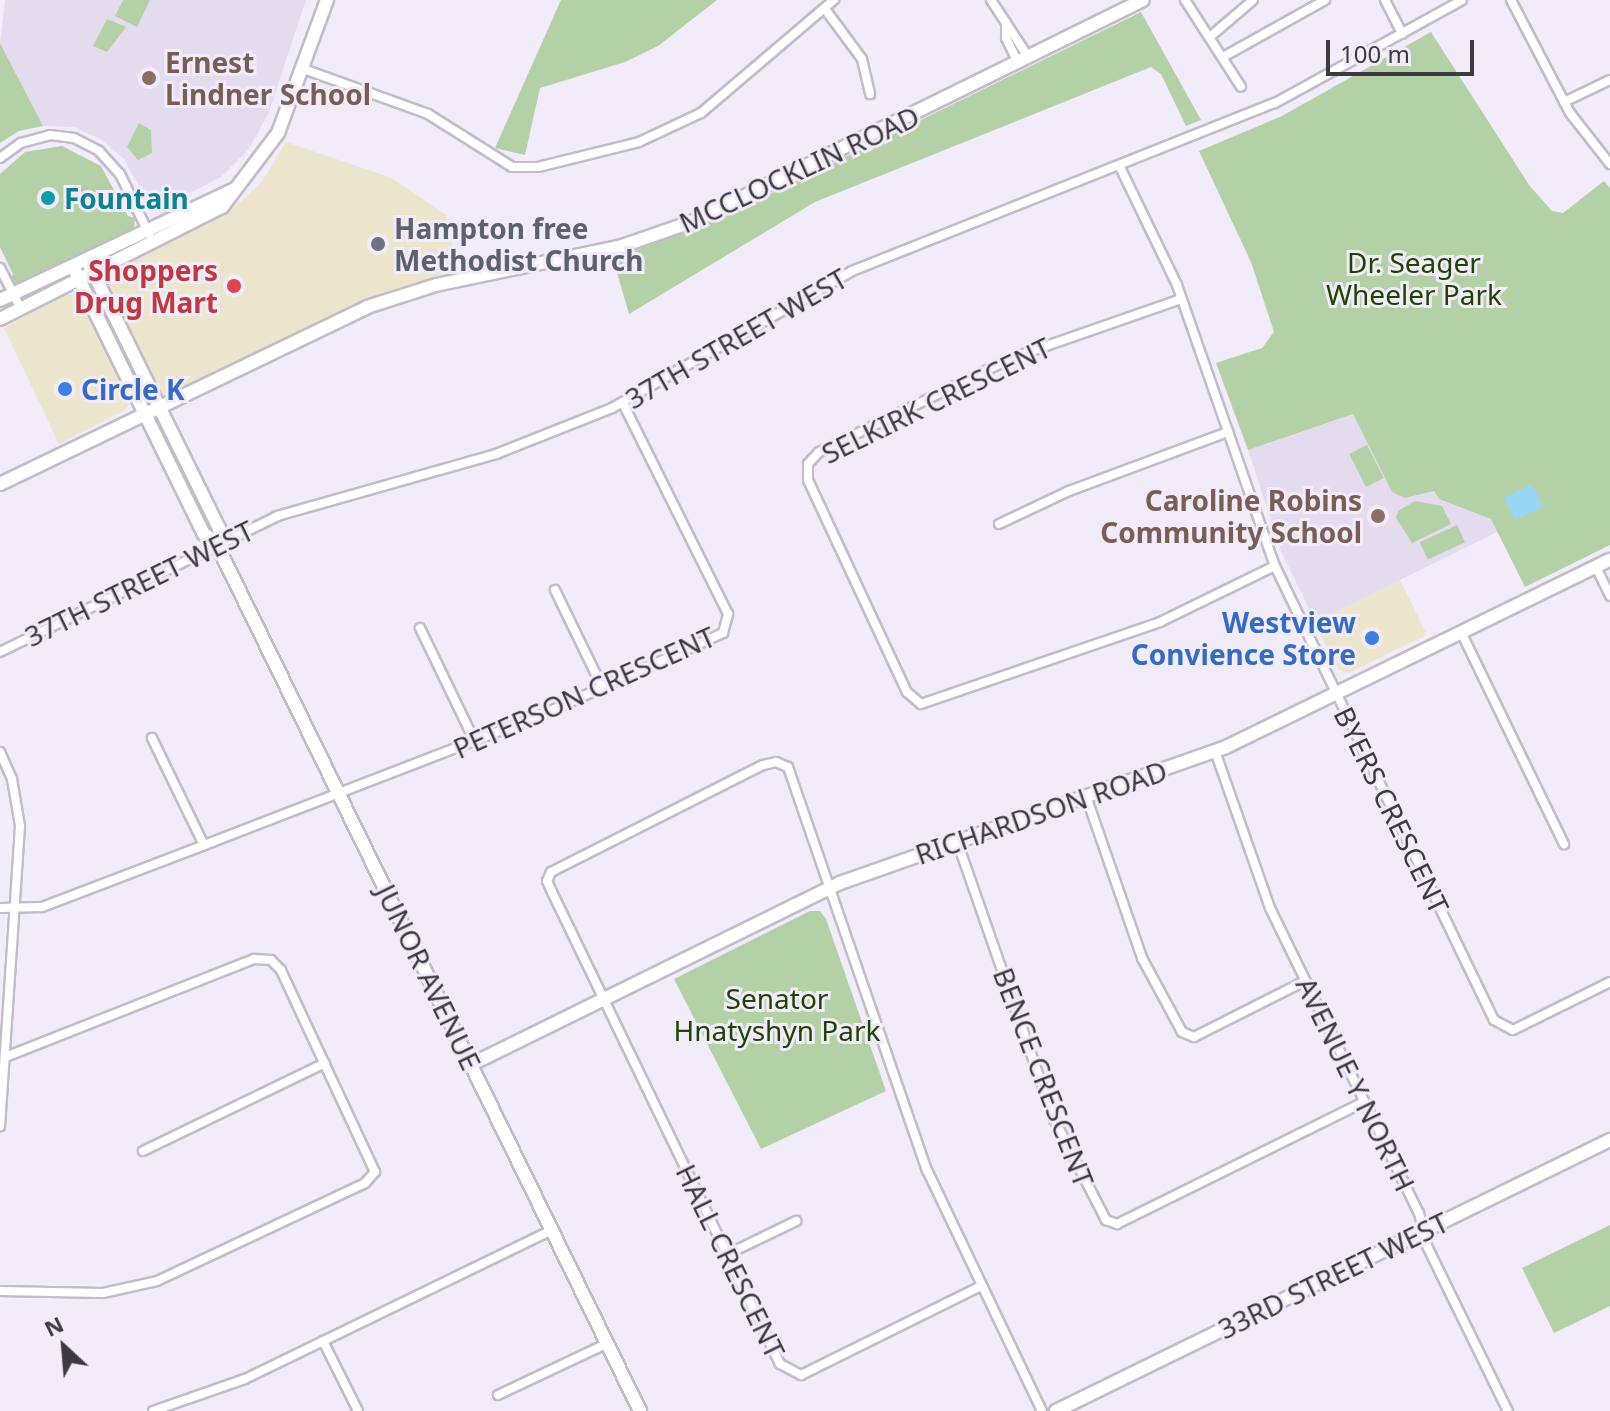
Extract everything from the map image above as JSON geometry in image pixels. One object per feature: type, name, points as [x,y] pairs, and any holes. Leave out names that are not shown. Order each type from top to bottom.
[{"type":"street","points":[[0,319],[93,273],[150,236],[235,189],[278,133],[327,0]]},
{"type":"street","points":[[301,68],[421,111],[512,167],[538,167],[639,142],[701,113],[834,0]]},
{"type":"street","points":[[991,0],[1024,60]]},
{"type":"street","name":"MCCLOCKLIN ROAD","points":[[0,484],[390,298],[622,246],[677,228],[1143,0]]},
{"type":"street","points":[[1185,0],[1241,87]]},
{"type":"street","points":[[1211,36],[1253,0]]},
{"type":"street","points":[[1223,57],[1325,0]]},
{"type":"street","points":[[1385,0],[1402,34]]},
{"type":"street","name":"37TH STREET WEST","points":[[0,652],[217,543],[291,512],[511,449],[623,403],[852,271],[1275,103],[1462,0]]},
{"type":"street","points":[[1511,0],[1564,102],[1610,164]]},
{"type":"street","points":[[825,9],[862,59],[870,94]]},
{"type":"street","points":[[1564,102],[1610,80]]},
{"type":"street","points":[[0,158],[34,138],[74,138],[110,161],[150,236]]},
{"type":"street","name":"BYERS CRESCENT","points":[[1120,167],[1181,299],[1275,566],[1501,1027],[1513,1030],[1610,982]]},
{"type":"street","points":[[0,300],[87,260],[150,236]]},
{"type":"street","name":"JUNOR AVENUE","points":[[87,260],[219,528],[217,543]]},
{"type":"street","name":"JUNOR AVENUE","points":[[73,267],[204,534],[217,543],[640,1411]]},
{"type":"street","points":[[0,268],[21,309]]},
{"type":"street","name":"SELKIRK CRESCENT","points":[[1181,299],[998,364],[819,452],[808,464],[808,480],[907,692],[921,704],[1173,617],[1275,566]]},
{"type":"street","name":"PETERSON CRESCENT","points":[[0,908],[42,907],[475,742],[717,637],[729,623],[623,403]]},
{"type":"street","points":[[999,524],[1069,491],[1228,432]]},
{"type":"street","name":"RICHARDSON ROAD","points":[[472,1064],[829,888],[1215,751],[1610,560]]},
{"type":"street","points":[[1596,567],[1610,596]]},
{"type":"street","points":[[555,590],[603,689]]},
{"type":"street","points":[[420,628],[475,742]]},
{"type":"street","points":[[1461,632],[1564,844]]},
{"type":"street","points":[[152,738],[204,845]]},
{"type":"street","name":"AVENUE Y NORTH","points":[[1215,751],[1265,898],[1508,1411]]},
{"type":"street","points":[[0,752],[19,809],[16,909],[0,1126]]},
{"type":"street","name":"HALL CRESCENT","points":[[829,888],[791,774],[776,762],[763,765],[551,872],[547,881],[780,1364],[794,1375],[981,1286]]},
{"type":"street","points":[[1086,796],[1142,958],[1182,1032],[1194,1037],[1305,981]]},
{"type":"street","name":"BENCE CRESCENT","points":[[957,841],[1054,1119],[1106,1220],[1117,1224],[1364,1102]]},
{"type":"street","points":[[829,888],[927,1170],[1042,1411]]},
{"type":"street","points":[[0,1291],[103,1293],[157,1281],[373,1178],[373,1158],[277,963],[254,959],[5,1057]]},
{"type":"street","points":[[143,1151],[325,1063]]},
{"type":"street","name":"33RD STREET WEST","points":[[1056,1411],[1610,1140]]},
{"type":"street","points":[[728,1254],[796,1221]]},
{"type":"street","points":[[153,1411],[221,1390],[552,1230]]},
{"type":"street","points":[[323,1341],[358,1411]]},
{"type":"street","points":[[498,1395],[608,1343]]},
{"type":"shaded area","name":"Ernest Lindner School","points":[[5,0],[306,0],[269,112],[249,149],[221,177],[153,212],[124,159],[102,140],[74,127],[43,126],[0,43]]},
{"type":"shaded area","points":[[286,142],[392,178],[446,215],[459,275],[360,303],[173,394],[163,393],[107,287],[108,276],[237,205],[261,183]]},
{"type":"shaded area","points":[[64,295],[76,295],[83,302],[131,400],[125,410],[59,444],[4,328]]},
{"type":"shaded area","name":"Caroline Robins Community School","points":[[1353,414],[1392,492],[1405,498],[1434,491],[1439,499],[1491,519],[1499,531],[1315,622],[1281,551],[1248,450]]},
{"type":"shaded area","points":[[1400,580],[1427,635],[1349,673],[1338,670],[1315,622]]},
{"type":"green space","points":[[123,0],[150,0],[137,27],[115,16]]},
{"type":"green space","points":[[561,0],[717,0],[658,46],[625,62],[540,88],[525,155],[495,148]]},
{"type":"green space","points":[[1141,12],[1201,120],[1186,126],[1161,74],[1151,67],[815,202],[629,314],[613,259],[717,220]]},
{"type":"green space","points":[[107,19],[126,27],[107,52],[93,46]]},
{"type":"green space","name":"Dr. Seager Wheeler Park","points":[[1431,32],[1529,185],[1552,211],[1563,213],[1604,181],[1610,188],[1610,545],[1525,587],[1491,519],[1439,499],[1434,491],[1405,498],[1392,492],[1353,414],[1248,450],[1216,363],[1262,348],[1274,332],[1251,262],[1199,151],[1282,116]]},
{"type":"green space","points":[[0,43],[43,126],[19,131],[0,143]]},
{"type":"green space","points":[[139,123],[151,130],[152,153],[138,160],[127,147]]},
{"type":"green space","points":[[62,146],[101,166],[128,216],[135,218],[134,228],[19,285],[10,280],[13,274],[0,247],[0,174],[25,152]]},
{"type":"green space","points":[[1367,445],[1384,478],[1366,487],[1349,454]]},
{"type":"green space","points":[[1415,501],[1442,506],[1451,524],[1412,543],[1396,518],[1398,511]]},
{"type":"green space","points":[[1457,525],[1465,542],[1428,560],[1420,542]]},
{"type":"green space","name":"Senator Hnatyshyn Park","points":[[810,911],[820,911],[826,919],[886,1091],[761,1149],[674,979]]},
{"type":"green space","points":[[1610,1225],[1610,1306],[1554,1333],[1522,1268]]},
{"type":"water","points":[[1532,484],[1543,506],[1515,520],[1504,498]]},
{"type":"place","name":"Ernest Lindner School","points":[[149,78]]},
{"type":"place","name":"Fountain","points":[[48,198]]},
{"type":"place","name":"Hampton free Methodist Church","points":[[378,244]]},
{"type":"place","name":"Shoppers Drug Mart","points":[[234,286]]},
{"type":"place","name":"Circle K","points":[[65,389]]},
{"type":"place","name":"Caroline Robins Community School","points":[[1378,516]]},
{"type":"place","name":"Westview Convience Store","points":[[1372,638]]}]
